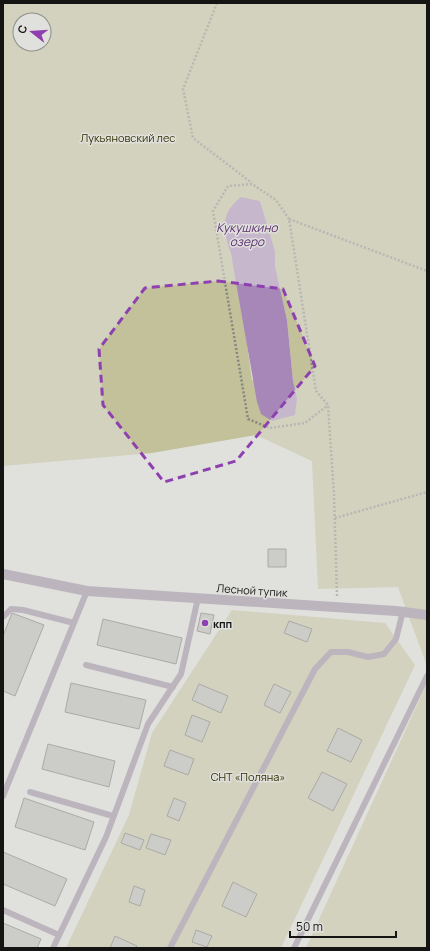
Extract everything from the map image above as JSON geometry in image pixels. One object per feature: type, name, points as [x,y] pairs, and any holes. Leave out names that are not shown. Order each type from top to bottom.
[{"type":"street","name":"Лесной тупик","points":[[3,574],[75,590],[337,607],[427,615]]},
{"type":"lane","points":[[3,796],[87,591]]},
{"type":"lane","points":[[52,948],[106,837],[148,724],[181,674],[198,598]]},
{"type":"lane","points":[[3,617],[11,609],[23,610],[74,623]]},
{"type":"lane","points":[[170,948],[315,668],[331,652],[348,652],[368,657],[384,654],[396,639],[402,612]]},
{"type":"lane","points":[[86,665],[173,686]]},
{"type":"lane","points":[[294,948],[427,676]]},
{"type":"lane","points":[[30,792],[113,816]]},
{"type":"lane","points":[[3,910],[58,935]]},
{"type":"path","points":[[217,3],[183,89],[193,138],[252,184],[276,200],[289,219],[316,391],[328,405],[335,518],[337,607]]},
{"type":"path","points":[[252,184],[228,186],[213,211],[248,419],[270,428],[305,423],[328,405]]},
{"type":"path","points":[[289,219],[427,271]]},
{"type":"path","points":[[335,518],[427,492]]},
{"type":"highlighted area","points":[[218,281],[283,289],[315,366],[236,461],[164,482],[103,405],[99,349],[145,288]]},
{"type":"green space","name":"Лукьяновский лес","points":[[3,3],[427,3],[427,666],[398,587],[318,589],[312,461],[256,435],[152,453],[3,466]],"holes":[[[260,201],[275,251],[275,266],[287,320],[293,381],[297,398],[252,380],[239,289],[225,237]]]},
{"type":"green space","name":"СНТ «Поляна»","points":[[232,610],[385,623],[415,665],[281,948],[66,948],[129,815],[152,733]]},
{"type":"green space","points":[[427,683],[427,948],[306,948]]},
{"type":"water","name":"Кукушкино озеро","points":[[241,197],[260,201],[275,251],[275,266],[287,320],[293,381],[297,398],[295,415],[272,421],[261,414],[257,402],[231,254],[225,230],[226,216],[234,203]]},
{"type":"building","points":[[268,549],[286,549],[286,567],[268,567]]},
{"type":"building","points":[[12,613],[44,625],[15,696],[3,691],[3,636]]},
{"type":"building","name":"кпп","points":[[201,613],[214,615],[210,634],[197,631]]},
{"type":"building","points":[[103,619],[182,638],[176,664],[97,645]]},
{"type":"building","points":[[289,621],[312,629],[307,642],[284,633]]},
{"type":"building","points":[[71,683],[146,700],[139,729],[65,712]]},
{"type":"building","points":[[199,684],[228,696],[221,713],[192,700]]},
{"type":"building","points":[[274,684],[291,692],[280,713],[264,705]]},
{"type":"building","points":[[192,715],[210,722],[202,742],[185,735]]},
{"type":"building","points":[[338,728],[362,740],[351,762],[327,751]]},
{"type":"building","points":[[48,744],[115,761],[109,787],[42,769]]},
{"type":"building","points":[[170,750],[194,759],[188,775],[164,766]]},
{"type":"building","points":[[322,772],[347,784],[333,811],[308,798]]},
{"type":"building","points":[[24,798],[94,822],[85,850],[15,827]]},
{"type":"building","points":[[174,798],[186,803],[179,821],[167,816]]},
{"type":"building","points":[[125,833],[144,840],[140,850],[121,843]]},
{"type":"building","points":[[151,834],[171,840],[165,855],[146,848]]},
{"type":"building","points":[[3,852],[67,879],[55,906],[3,884]]},
{"type":"building","points":[[233,882],[257,894],[246,917],[222,906]]},
{"type":"building","points":[[134,886],[145,890],[140,906],[129,902]]},
{"type":"building","points":[[3,923],[41,939],[37,948],[3,948]]},
{"type":"building","points":[[196,930],[212,936],[207,947],[192,942]]},
{"type":"building","points":[[115,936],[137,946],[136,948],[110,948]]},
{"type":"place","name":"кпп","points":[[205,623]]}]
